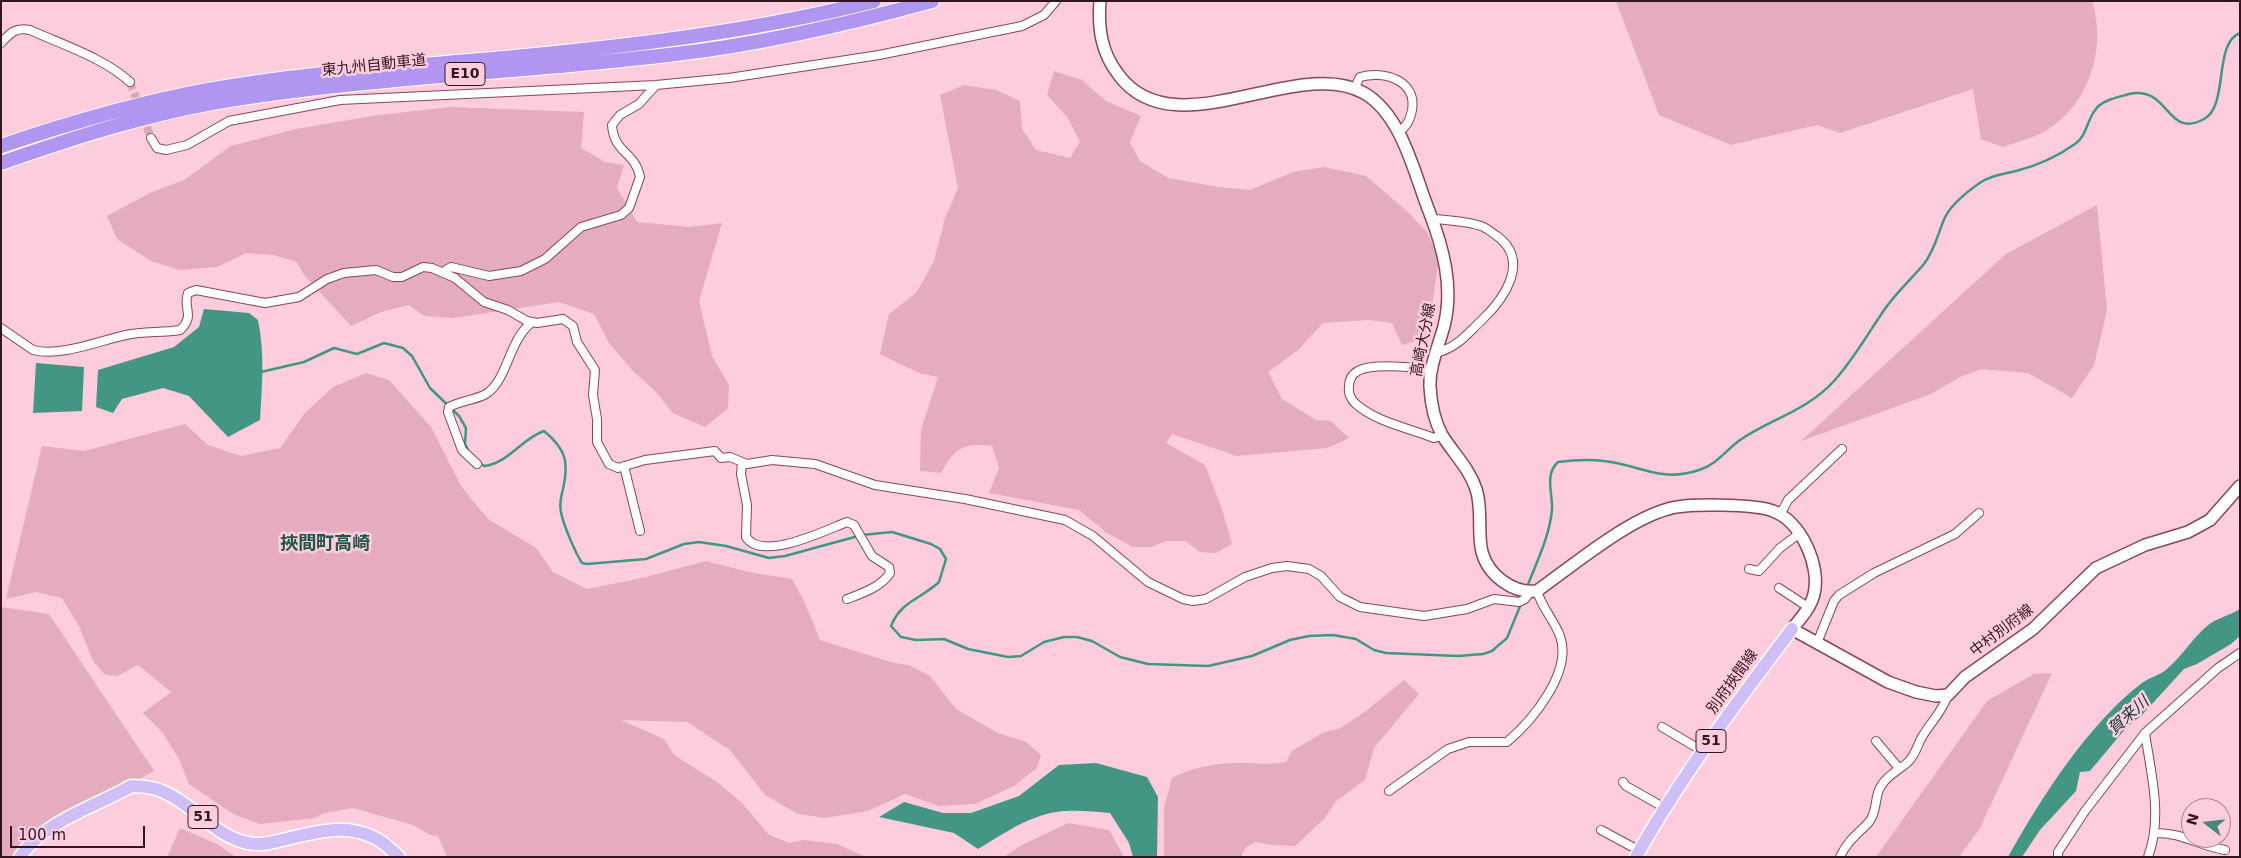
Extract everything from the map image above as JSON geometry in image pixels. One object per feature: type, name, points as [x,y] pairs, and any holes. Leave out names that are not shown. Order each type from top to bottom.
[{"type":"highway","name":"東九州自動車道","points":[[1,146],[65,124],[124,108],[208,90],[368,68],[502,58],[677,39],[743,30],[874,1]]},
{"type":"highway","name":"東九州自動車道","points":[[1,162],[69,139],[209,104],[371,82],[678,54],[792,35],[932,1]]},
{"type":"main road","name":"高崎大分線","points":[[1100,1],[1100,34],[1113,68],[1123,82],[1139,94],[1160,102],[1175,105],[1201,104],[1318,85],[1335,85],[1364,93],[1380,106],[1398,133],[1443,246],[1447,294],[1445,322],[1431,370],[1430,385],[1433,414],[1443,436],[1468,473],[1476,489],[1481,513],[1482,552],[1491,571],[1505,584],[1533,592]]},
{"type":"main road","name":"中村別府線","points":[[1948,695],[1966,677],[2033,629],[2096,568],[2145,545],[2188,532],[2210,520],[2240,486]]},
{"type":"main road","points":[[1533,592],[1639,521],[1668,508],[1690,505],[1761,508],[1775,511],[1800,533],[1815,571],[1815,588],[1808,607],[1792,629],[1888,682],[1916,692],[1936,696],[1948,695]]},
{"type":"main road","name":"別府挾間線","points":[[1638,854],[1665,808],[1792,629]]},
{"type":"main road","name":"51","points":[[20,857],[27,847],[40,835],[131,786],[148,787],[165,792],[228,835],[242,842],[251,844],[275,842],[328,829],[352,830],[376,838],[399,857]]},
{"type":"street","points":[[151,138],[157,148],[166,150],[187,144],[229,121],[340,100],[656,86],[729,78],[879,55],[1022,26],[1044,15],[1056,1]]},
{"type":"street","points":[[1,43],[10,33],[19,28],[30,30],[122,74],[130,82]]},
{"type":"street","points":[[1354,89],[1360,77],[1366,75],[1390,77],[1409,88],[1413,97],[1410,120],[1398,133]]},
{"type":"street","points":[[443,272],[451,268],[489,276],[521,271],[545,259],[581,228],[621,215],[629,208],[640,177],[634,160],[618,148],[613,136],[612,125],[620,115],[639,104],[656,86]]},
{"type":"street","points":[[1432,219],[1456,220],[1483,226],[1506,243],[1513,260],[1512,279],[1504,296],[1495,307],[1453,348],[1436,352]]},
{"type":"street","points":[[1,328],[33,350],[39,352],[76,348],[126,335],[180,330],[186,324],[190,312],[186,298],[188,293],[196,290],[265,302],[299,296],[327,279],[362,270],[376,270],[393,277],[402,277],[423,267],[443,272],[455,278],[484,302],[532,322],[563,319],[573,326],[577,342],[595,370],[592,395],[597,419],[597,442],[609,464],[618,468],[645,460],[715,451],[721,458],[730,457],[747,464],[772,460],[816,464],[875,485],[966,499],[1065,520],[1093,536],[1148,582],[1188,600],[1206,599],[1245,577],[1272,568],[1287,566],[1308,568],[1321,576],[1340,597],[1360,607],[1424,616],[1467,609],[1488,600],[1519,602],[1533,592],[1558,630],[1562,647],[1562,656],[1554,684],[1535,716],[1507,742],[1469,742],[1448,749],[1390,791]]},
{"type":"street","points":[[477,464],[462,450],[448,412],[449,407],[486,394],[492,388],[499,378],[517,337],[532,322]]},
{"type":"street","points":[[1431,370],[1417,367],[1370,368],[1359,371],[1351,377],[1348,388],[1355,404],[1372,414],[1434,438],[1443,436]]},
{"type":"street","points":[[1780,515],[1788,500],[1842,448]]},
{"type":"street","points":[[742,462],[741,474],[747,505],[746,537],[753,544],[776,547],[847,522],[854,525],[872,556],[889,567],[890,573],[883,581],[872,589],[847,599]]},
{"type":"street","points":[[624,466],[640,531]]},
{"type":"street","points":[[1817,642],[1834,601],[1839,595],[1890,565],[1955,534],[1980,513]]},
{"type":"street","points":[[1749,569],[1759,572],[1780,548],[1800,533]]},
{"type":"street","points":[[1779,588],[1808,607]]},
{"type":"street","points":[[2058,857],[2058,852],[2085,812],[2144,734],[2218,668],[2240,653]]},
{"type":"street","points":[[1840,857],[1850,840],[1870,821],[1874,812],[1879,787],[1898,767],[1909,760],[1923,736],[1944,708],[1948,695]]},
{"type":"street","points":[[1662,727],[1704,752]]},
{"type":"street","points":[[2144,734],[2155,798],[2154,833],[2148,857]]},
{"type":"street","points":[[1876,741],[1898,767]]},
{"type":"street","points":[[1623,782],[1626,786],[1665,808]]},
{"type":"street","points":[[1601,830],[1638,854]]},
{"type":"street","points":[[2154,833],[2171,833],[2198,844],[2225,850]]},
{"type":"shaded area","points":[[1616,1],[2092,1],[2096,18],[2096,53],[2086,86],[2066,114],[2042,133],[2003,147],[1981,139],[1973,89],[1840,133],[1817,125],[1731,145],[1659,115]]},
{"type":"shaded area","points":[[1054,71],[1082,80],[1106,101],[1141,116],[1130,142],[1140,161],[1168,178],[1218,187],[1250,190],[1293,172],[1324,167],[1366,176],[1408,212],[1427,232],[1439,258],[1430,320],[1424,339],[1402,345],[1392,323],[1368,320],[1323,323],[1298,350],[1268,372],[1282,399],[1316,420],[1331,421],[1349,438],[1327,448],[1237,456],[1172,434],[1166,443],[1205,465],[1222,509],[1232,544],[1216,553],[1200,552],[1185,541],[1167,541],[1151,547],[1133,547],[1107,533],[1079,510],[989,493],[999,468],[992,446],[974,445],[960,449],[950,458],[941,473],[920,471],[921,430],[938,377],[919,373],[880,354],[889,314],[917,292],[934,261],[945,218],[958,188],[940,95],[964,85],[996,90],[1020,101],[1022,129],[1036,150],[1070,158],[1080,142],[1068,118],[1047,95]]},
{"type":"shaded area","points":[[451,107],[584,112],[581,148],[605,162],[624,165],[617,188],[637,222],[689,227],[722,223],[699,301],[712,356],[729,385],[728,408],[705,427],[673,413],[655,391],[632,370],[609,343],[594,314],[559,302],[453,318],[424,316],[409,305],[381,312],[351,326],[304,275],[297,262],[273,255],[246,253],[217,267],[180,270],[151,261],[117,239],[107,216],[152,192],[184,180],[231,146],[296,129],[379,115]]},
{"type":"shaded area","points":[[2097,205],[2107,310],[2094,365],[2072,398],[2028,373],[1981,369],[1960,377],[1931,394],[1801,441],[2006,254]]},
{"type":"shaded area","points":[[366,373],[389,380],[431,427],[461,486],[488,519],[536,548],[553,572],[587,589],[642,578],[706,561],[749,572],[792,579],[804,601],[820,640],[894,663],[909,665],[930,676],[956,709],[998,733],[1026,742],[1041,755],[1037,768],[1014,786],[975,804],[939,806],[905,794],[868,811],[825,818],[798,814],[765,795],[730,750],[687,722],[621,720],[664,739],[674,755],[717,782],[742,803],[769,835],[789,843],[804,840],[837,844],[866,857],[447,857],[438,836],[430,835],[413,825],[353,808],[324,813],[315,818],[260,824],[233,814],[189,784],[179,759],[163,733],[143,713],[171,692],[138,665],[117,676],[105,675],[93,661],[80,628],[62,598],[36,592],[6,599],[42,446],[84,451],[185,424],[208,445],[241,456],[280,448],[305,413],[333,387]]},
{"type":"shaded area","points":[[1,607],[49,614],[154,771],[77,814],[21,857],[1,857]]},
{"type":"shaded area","points":[[2052,673],[1980,828],[1959,857],[1876,857],[1987,701],[2034,674]]},
{"type":"shaded area","points":[[1404,680],[1419,694],[1374,748],[1365,780],[1336,801],[1324,819],[1295,846],[1255,842],[1246,847],[1241,857],[1164,857],[1164,807],[1172,778],[1196,768],[1213,765],[1286,762],[1292,751],[1324,732],[1339,729],[1366,711]]},
{"type":"shaded area","points":[[1068,823],[1109,830],[1124,857],[1004,857],[1020,846]]},
{"type":"shaded area","points":[[180,828],[217,844],[236,857],[167,857]]},
{"type":"water","points":[[204,309],[249,313],[258,320],[262,357],[260,420],[228,437],[189,396],[163,388],[122,399],[113,413],[96,407],[98,370],[174,347],[199,327]]},
{"type":"water","points":[[36,363],[84,367],[82,411],[33,413]]},
{"type":"water","name":"賀来川","points":[[2240,609],[2240,636],[2231,644],[2197,664],[2184,669],[2142,715],[2126,728],[2090,771],[2080,772],[2076,791],[2040,830],[2022,857],[2008,857],[2035,811],[2067,763],[2103,719],[2142,683],[2168,668],[2207,626]]},
{"type":"water","points":[[1096,763],[1147,777],[1158,797],[1157,857],[1133,857],[1129,843],[1110,813],[1074,811],[1048,813],[1016,826],[978,849],[954,833],[879,817],[904,802],[943,813],[971,813],[1019,796],[1059,765]]},
{"type":"waterway","points":[[1527,587],[1548,530],[1552,510],[1550,478],[1558,462],[1604,461],[1673,475],[1685,474],[1711,465],[1740,440],[1813,400],[1834,381],[1855,354],[1891,300],[1924,264],[1933,249],[1949,211],[1970,190],[1989,178],[2031,166],[2068,148],[2082,137],[2093,113],[2099,106],[2106,101],[2129,94],[2142,93],[2153,97],[2174,118],[2182,123],[2192,124],[2204,119],[2212,112],[2216,101],[2226,49],[2232,39],[2240,33]]},
{"type":"waterway","points":[[261,372],[304,362],[334,348],[357,354],[384,343],[403,348],[412,356],[430,388],[459,416],[466,428],[465,444],[471,455]]},
{"type":"waterway","points":[[479,462],[484,466],[493,464],[508,456],[528,439],[544,431],[557,444],[564,457],[566,471],[560,509],[579,558],[582,563],[587,564],[646,559],[684,544],[699,542],[726,546],[769,558],[785,556],[862,535],[892,532],[931,544],[940,549],[946,559],[939,582],[900,611],[891,626],[901,637],[916,640],[944,639],[968,649],[1008,657],[1021,656],[1044,642],[1064,637],[1077,637],[1092,641],[1120,657],[1148,664],[1208,666],[1252,656],[1290,640],[1309,636],[1333,635],[1356,639],[1374,650],[1386,653],[1458,656],[1483,654],[1492,651],[1507,638],[1521,604]]},
{"type":"tunnel","points":[[130,82],[151,138]]},
{"type":"district","name":"挾間町高崎","points":[[325,544]]}]
